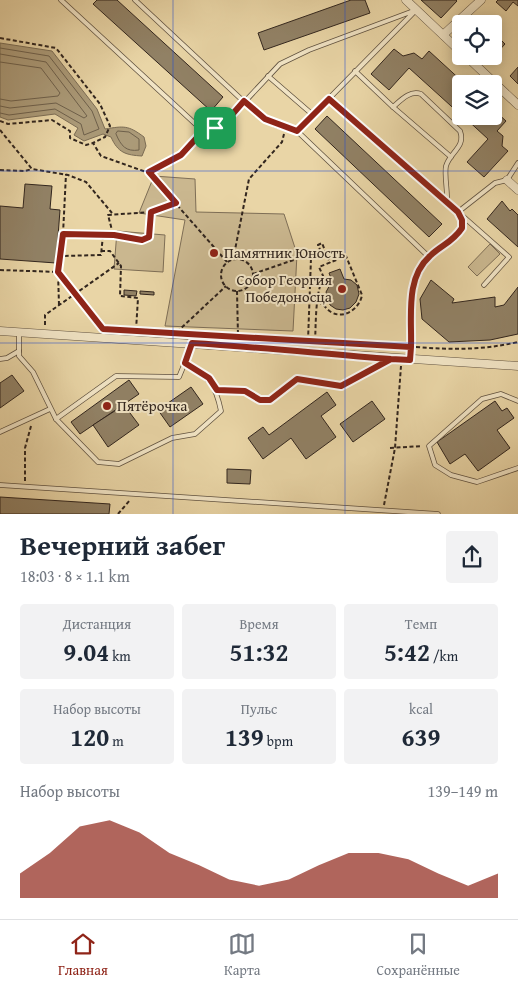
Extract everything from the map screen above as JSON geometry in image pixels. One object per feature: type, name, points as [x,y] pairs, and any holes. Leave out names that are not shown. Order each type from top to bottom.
[{"type":"street","points":[[406,0],[452,44]]},
{"type":"street","points":[[443,35],[482,0]]},
{"type":"street","points":[[476,65],[518,105]]},
{"type":"street","points":[[507,180],[518,190]]},
{"type":"street","points":[[0,331],[192,343],[391,359],[518,366]]},
{"type":"lane","points":[[61,0],[203,131],[223,125],[280,64],[309,50],[416,10]]},
{"type":"lane","points":[[135,0],[265,119],[297,131],[429,256]]},
{"type":"lane","points":[[297,131],[416,10]]},
{"type":"lane","points":[[355,71],[451,157]]},
{"type":"lane","points":[[268,76],[313,115]]},
{"type":"lane","points":[[393,107],[409,94],[416,92],[421,94],[460,131],[463,138],[462,144],[445,168],[448,188],[447,203]]},
{"type":"lane","points":[[329,99],[509,257],[484,285]]},
{"type":"lane","points":[[458,212],[495,184],[507,180],[518,163]]},
{"type":"lane","points":[[410,360],[412,290],[416,275],[429,256],[456,236],[462,228],[462,220],[458,212]]},
{"type":"lane","points":[[19,332],[19,356],[33,372],[50,409],[56,418],[98,462],[119,464],[172,438],[195,434],[222,411],[217,390],[209,378],[185,363]]},
{"type":"lane","points":[[56,418],[116,376],[179,377],[192,343]]},
{"type":"lane","points":[[0,359],[7,358],[19,351]]},
{"type":"lane","points":[[217,390],[245,391],[260,400],[270,400],[297,379],[341,386],[391,359]]},
{"type":"lane","points":[[518,401],[501,394],[482,399],[429,446],[435,465],[451,474],[477,482],[518,468]]},
{"type":"lane","points":[[0,432],[50,409]]},
{"type":"lane","points":[[0,485],[438,514]]},
{"type":"path","points":[[0,38],[56,48],[100,104],[110,126],[105,137],[86,145],[70,138],[70,131],[52,120],[8,124],[0,121]]},
{"type":"path","points":[[233,260],[249,179],[282,142],[285,127]]},
{"type":"path","points":[[0,130],[32,169]]},
{"type":"path","points":[[149,172],[181,155],[203,131]]},
{"type":"path","points":[[93,143],[101,156],[149,172],[227,262]]},
{"type":"path","points":[[0,170],[25,171],[32,169],[66,174],[90,185],[112,213]]},
{"type":"path","points":[[59,305],[58,272],[63,234],[66,174]]},
{"type":"path","points":[[114,235],[108,214],[151,212],[176,203]]},
{"type":"path","points":[[63,234],[114,235],[142,240],[149,237],[151,212]]},
{"type":"path","points":[[61,256],[101,255],[102,235]]},
{"type":"path","points":[[253,274],[305,256],[311,258],[322,254],[318,245],[322,243],[330,263]]},
{"type":"path","points":[[101,251],[110,251],[121,266],[120,296],[138,298],[136,330]]},
{"type":"path","points":[[315,341],[318,302],[320,282],[324,278],[319,267],[346,256],[362,295],[361,299],[354,309],[344,314],[333,313],[318,302]]},
{"type":"path","points":[[308,340],[311,258]]},
{"type":"path","points":[[233,260],[244,260],[250,266],[253,274],[251,282],[246,289],[237,291],[226,286],[221,280],[221,270],[227,262],[233,260]]},
{"type":"path","points":[[45,326],[45,315],[119,263]]},
{"type":"path","points":[[0,270],[58,272]]},
{"type":"path","points":[[58,272],[103,329]]},
{"type":"path","points":[[177,332],[226,286]]},
{"type":"path","points":[[237,291],[238,336]]},
{"type":"path","points":[[98,328],[111,329]]},
{"type":"path","points":[[119,330],[458,350],[490,348],[518,342]]},
{"type":"path","points":[[384,510],[395,448],[401,366]]},
{"type":"path","points":[[25,487],[25,448],[33,418]]},
{"type":"path","points":[[390,448],[429,446]]},
{"type":"path","points":[[118,514],[135,494]]},
{"type":"shaded area","points":[[154,176],[195,179],[196,212],[284,214],[297,254],[293,331],[165,326],[185,220],[139,213]]},
{"type":"shaded area","points":[[117,231],[165,235],[163,272],[114,269]]},
{"type":"shaded area","points":[[490,244],[500,254],[477,276],[468,267]]},
{"type":"water","points":[[0,43],[52,51],[97,109],[105,129],[126,127],[144,137],[146,146],[142,156],[123,152],[117,147],[111,137],[103,134],[84,141],[74,135],[78,128],[55,114],[8,120],[0,117]]},
{"type":"building","points":[[97,0],[117,0],[223,97],[211,111],[93,4]]},
{"type":"building","points":[[351,0],[365,0],[370,13],[264,50],[258,33]]},
{"type":"building","points":[[421,0],[456,0],[457,1],[441,18]]},
{"type":"building","points":[[498,0],[518,0],[518,6],[513,2],[506,11],[496,2]]},
{"type":"building","points":[[394,49],[403,56],[414,53],[422,59],[429,51],[455,75],[452,75],[452,107],[409,68],[389,90],[371,74]]},
{"type":"building","points":[[518,67],[518,84],[510,76]]},
{"type":"building","points":[[327,116],[442,224],[429,237],[315,129]]},
{"type":"building","points":[[502,117],[506,121],[497,131],[503,136],[502,146],[508,151],[484,177],[467,162],[488,139],[473,125],[502,125]]},
{"type":"building","points":[[25,184],[52,186],[50,209],[60,210],[56,263],[0,259],[0,206],[23,208]]},
{"type":"building","points":[[502,201],[510,211],[512,209],[518,215],[518,247],[487,219]]},
{"type":"building","name":"Собор Георгия Победоносца","points":[[340,269],[344,279],[351,280],[357,285],[359,294],[356,302],[350,308],[343,310],[336,309],[330,305],[326,292],[332,281],[329,273]]},
{"type":"building","points":[[431,280],[454,299],[452,303],[495,297],[495,307],[504,305],[518,287],[518,334],[490,340],[449,342],[422,319],[420,299]]},
{"type":"building","points":[[124,290],[137,291],[136,296],[124,295]]},
{"type":"building","points":[[140,291],[154,292],[154,295],[140,294]]},
{"type":"building","points":[[12,375],[24,391],[0,408],[0,383]]},
{"type":"building","points":[[129,380],[139,394],[80,434],[71,422]]},
{"type":"building","points":[[191,387],[203,404],[170,427],[158,410]]},
{"type":"building","points":[[327,392],[336,405],[321,416],[336,437],[306,459],[291,438],[263,459],[248,438],[263,427],[269,435]]},
{"type":"building","points":[[372,401],[385,419],[353,442],[340,424]]},
{"type":"building","points":[[495,401],[502,411],[507,408],[514,418],[497,430],[510,448],[478,471],[465,454],[450,464],[437,442]]},
{"type":"building","points":[[124,405],[139,425],[108,447],[93,425]]},
{"type":"building","points":[[227,469],[251,470],[250,484],[227,483]]},
{"type":"building","points":[[0,497],[110,504],[109,514],[0,514]]},
{"type":"place","name":"Памятник Юность","points":[[214,253]]},
{"type":"place","name":"Собор Георгия Победоносца","points":[[342,289]]},
{"type":"place","name":"Пятёрочка","points":[[107,406]]},
{"type":"route","points":[[215,128],[203,131],[181,155],[149,172],[176,203],[151,212],[152,222],[149,237],[142,240],[114,235],[63,234],[58,272],[103,329],[411,347],[410,360],[192,343],[185,363],[209,378],[217,390],[245,391],[260,400],[270,400],[297,379],[341,386],[384,365],[391,359],[410,360],[411,350],[412,290],[416,275],[429,256],[443,248],[462,228],[462,220],[458,212],[329,99],[297,131],[275,125],[255,112],[244,101],[223,125],[215,128]]}]
